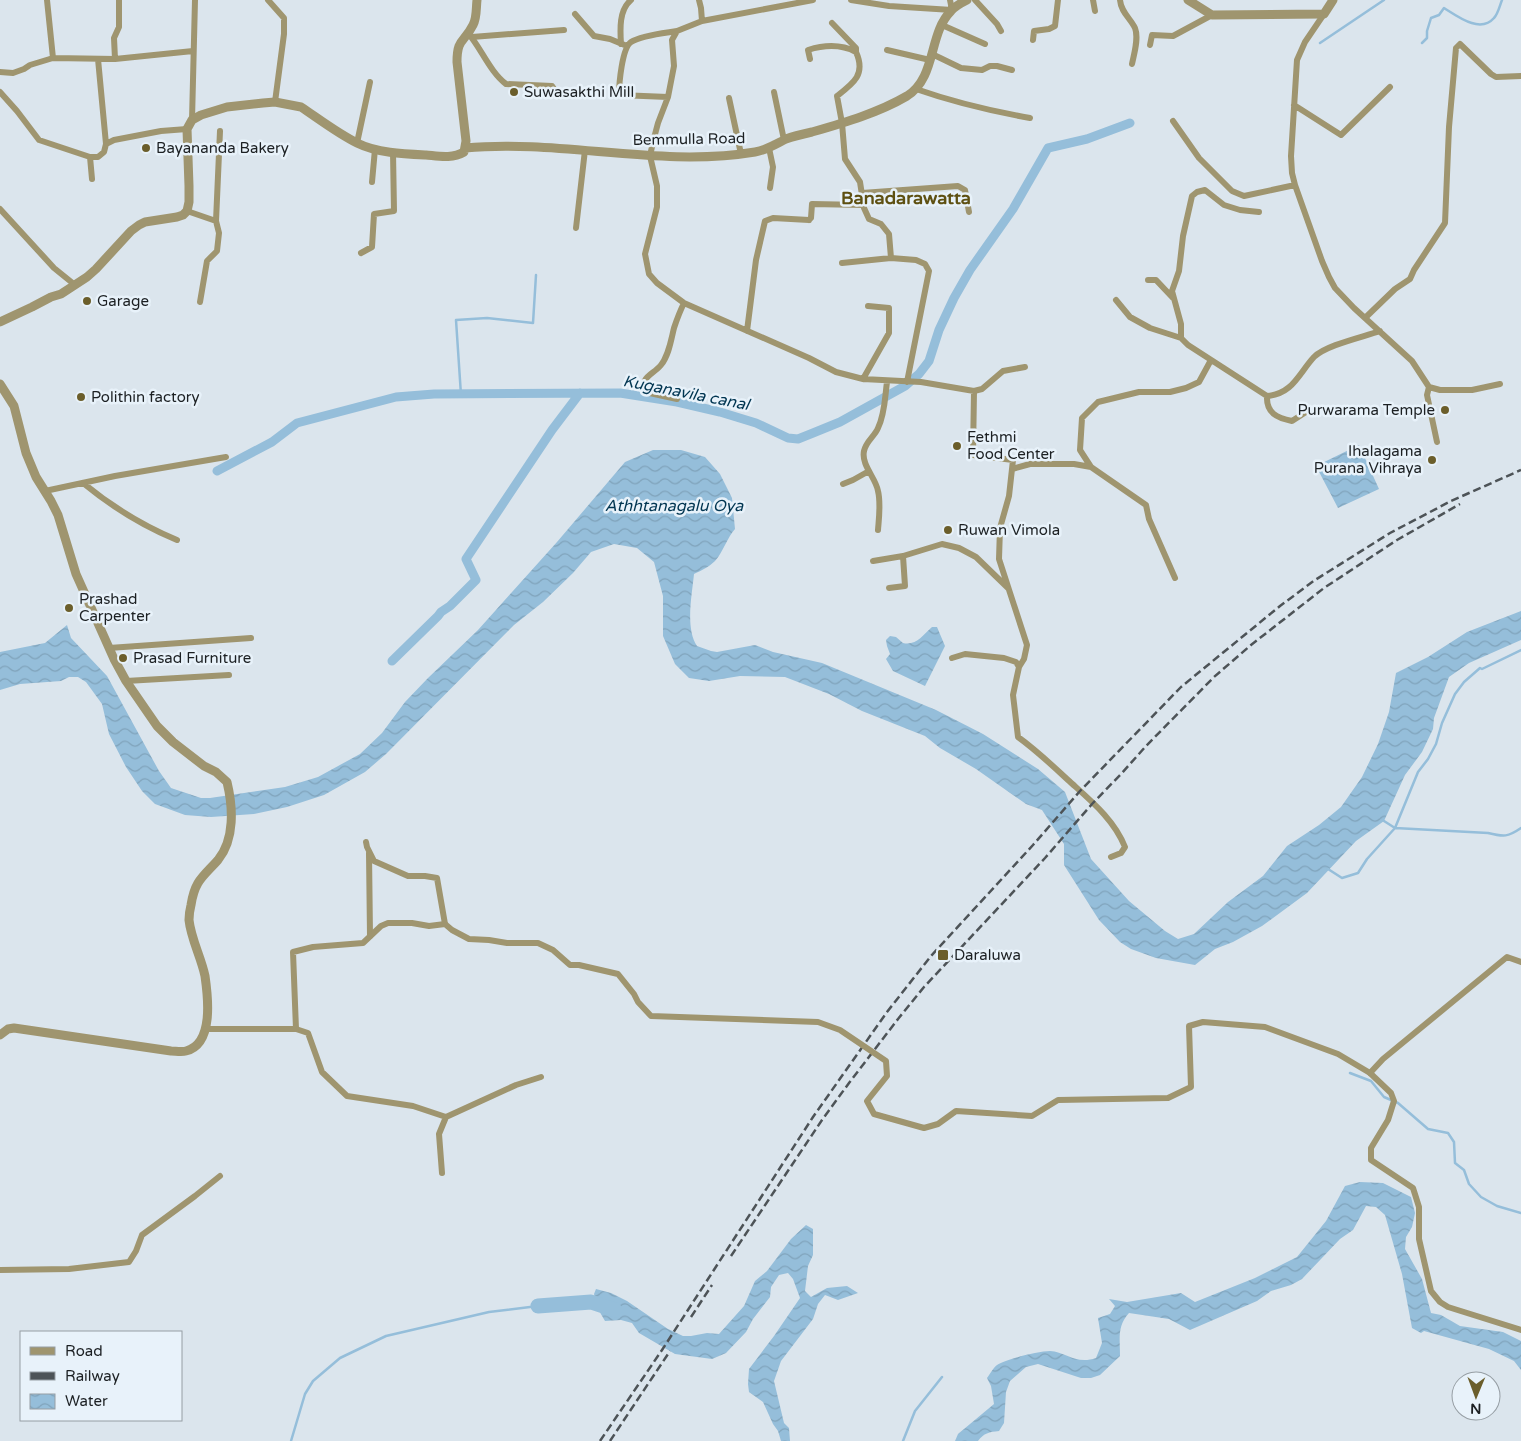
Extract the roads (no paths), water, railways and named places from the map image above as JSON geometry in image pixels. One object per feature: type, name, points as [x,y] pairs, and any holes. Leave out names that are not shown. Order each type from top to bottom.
[{"type":"street","points":[[47,0],[53,58]]},
{"type":"street","points":[[115,58],[114,38],[119,27],[119,0]]},
{"type":"street","points":[[0,322],[75,286],[96,269],[131,231],[139,225],[145,222],[178,217],[187,212],[189,186],[187,129],[192,120],[195,0]]},
{"type":"street","points":[[268,0],[279,10],[284,18],[284,34],[276,102]]},
{"type":"street","points":[[470,35],[477,0]]},
{"type":"street","points":[[631,0],[625,5],[623,10],[620,34],[624,45],[619,95],[668,96]]},
{"type":"street","points":[[699,0],[702,21]]},
{"type":"street","points":[[575,14],[594,36],[610,39],[624,45],[640,38],[678,31],[710,19],[813,0]]},
{"type":"street","points":[[851,0],[889,6],[952,10]]},
{"type":"street","points":[[950,0],[952,10]]},
{"type":"street","points":[[967,0],[952,10],[942,24],[927,70],[916,89],[944,99],[983,109],[1030,118]]},
{"type":"street","points":[[975,0],[1001,31]]},
{"type":"street","points":[[1033,40],[1034,31],[1056,26],[1058,0]]},
{"type":"street","points":[[1093,0],[1095,11]]},
{"type":"street","points":[[1120,0],[1121,7],[1136,29],[1136,45],[1132,64]]},
{"type":"street","points":[[1188,0],[1212,15],[1324,14]]},
{"type":"street","points":[[1333,0],[1305,42],[1297,60],[1291,156],[1295,185],[1329,277],[1342,296],[1412,360],[1429,387],[1440,390],[1465,390],[1500,384]]},
{"type":"street","points":[[1150,45],[1152,35],[1173,36],[1212,15]]},
{"type":"street","points":[[832,23],[856,48],[860,59],[856,81],[837,96],[842,123],[845,159],[860,182],[863,205],[869,219],[881,224],[889,234],[890,258]]},
{"type":"street","points":[[942,24],[985,44]]},
{"type":"street","points":[[465,148],[466,141],[457,62],[457,50],[460,41],[470,35],[564,30]]},
{"type":"street","points":[[678,31],[672,40],[674,66],[668,96],[658,123],[650,156],[657,186],[657,207],[645,254],[649,274],[657,283],[684,303],[836,372],[863,380],[921,382],[974,391],[982,388],[1003,372],[1025,367]]},
{"type":"street","points":[[470,35],[500,80],[506,84],[552,86],[559,96]]},
{"type":"street","points":[[1365,318],[1395,289],[1410,279],[1445,222],[1449,127],[1456,48],[1460,44],[1496,77],[1521,76]]},
{"type":"street","points":[[810,58],[808,50],[826,46],[841,46],[856,52]]},
{"type":"street","points":[[888,50],[931,57],[961,68],[982,70],[990,66],[997,66],[1012,70]]},
{"type":"street","points":[[0,72],[13,73],[30,65],[53,58],[98,59],[193,51]]},
{"type":"street","points":[[0,92],[39,140],[90,157],[98,157],[104,152],[106,144],[98,59]]},
{"type":"street","points":[[357,143],[370,82]]},
{"type":"street","points":[[1294,105],[1341,135],[1390,88]]},
{"type":"street","name":"Bemmulla Road","points":[[192,120],[201,115],[227,107],[276,102],[301,107],[357,143],[393,152],[444,156],[458,155],[464,152],[465,148],[525,146],[650,156],[710,156],[741,154],[770,148],[784,140],[842,123],[884,107],[907,96],[916,89]]},
{"type":"street","points":[[774,92],[784,140]]},
{"type":"street","points":[[729,98],[741,154]]},
{"type":"street","points":[[1172,121],[1199,158],[1232,191],[1244,196],[1295,185]]},
{"type":"street","points":[[106,144],[114,140],[161,131],[187,129]]},
{"type":"street","points":[[200,302],[207,261],[217,251],[218,233],[216,221],[220,130]]},
{"type":"street","points":[[770,148],[773,168],[770,188]]},
{"type":"street","points":[[372,182],[375,149]]},
{"type":"street","points":[[576,228],[585,150]]},
{"type":"street","points":[[360,253],[372,247],[374,214],[394,211],[393,152]]},
{"type":"street","points":[[90,157],[92,179]]},
{"type":"street","points":[[862,193],[958,186],[965,190],[969,212]]},
{"type":"street","points":[[1181,338],[1181,324],[1172,291],[1179,271],[1183,236],[1192,196],[1204,190],[1224,205],[1240,210],[1259,212]]},
{"type":"street","points":[[746,331],[756,260],[765,221],[773,218],[809,220],[812,218],[812,204],[863,205]]},
{"type":"street","points":[[0,209],[54,268],[75,286]]},
{"type":"street","points":[[187,212],[216,221]]},
{"type":"street","points":[[842,263],[890,258],[916,260],[924,264],[929,272],[907,382]]},
{"type":"street","points":[[1148,280],[1156,280],[1174,298]]},
{"type":"street","points":[[1116,300],[1130,317],[1150,328],[1181,338],[1267,396],[1278,395],[1291,385],[1299,378],[1313,358],[1326,348],[1380,331]]},
{"type":"street","points":[[677,399],[645,392],[643,386],[644,379],[662,364],[684,303]]},
{"type":"street","points":[[863,380],[889,333],[889,308],[868,306]]},
{"type":"street","points":[[1176,578],[1148,519],[1146,505],[1091,467],[1080,450],[1082,418],[1098,402],[1140,392],[1170,392],[1186,388],[1199,382],[1211,360]]},
{"type":"street","points":[[878,530],[880,505],[878,489],[869,471],[864,451],[872,435],[878,429],[886,382]]},
{"type":"street","points":[[0,384],[4,396],[14,406],[26,453],[36,477],[58,514],[76,574],[126,681],[157,726],[173,742],[228,782],[231,825],[229,839],[224,850],[196,886],[191,906],[190,920],[204,976],[207,1002],[206,1028],[203,1038],[196,1046],[186,1052],[22,1029],[8,1029],[0,1035]]},
{"type":"street","points":[[1429,387],[1427,395],[1437,442]]},
{"type":"street","points":[[974,391],[974,456],[1013,460],[1009,496],[1000,528],[999,560],[1027,645],[1024,659],[1019,667],[1013,695],[1018,737],[1035,749],[1102,811],[1121,838],[1124,847],[1121,854],[1112,857]]},
{"type":"street","points":[[1267,396],[1269,409],[1283,419],[1292,421],[1309,410]]},
{"type":"street","points":[[45,491],[115,476],[226,457]]},
{"type":"street","points":[[1012,469],[1030,464],[1074,464],[1091,467]]},
{"type":"street","points":[[843,484],[869,471]]},
{"type":"street","points":[[83,483],[109,504],[162,534],[177,540]]},
{"type":"street","points":[[873,561],[904,556],[942,544],[960,548],[976,557],[1009,589]]},
{"type":"street","points":[[889,588],[905,586],[904,556]]},
{"type":"street","points":[[109,648],[252,638]]},
{"type":"street","points":[[952,658],[965,654],[1004,658],[1016,662],[1019,667]]},
{"type":"street","points":[[126,681],[229,675]]},
{"type":"street","points":[[366,842],[368,850],[370,936]]},
{"type":"street","points":[[368,850],[374,861],[408,876],[437,878],[445,924],[452,930],[470,939],[507,943],[538,943],[553,950],[570,965],[579,965],[618,974],[638,1002],[651,1016],[818,1022],[840,1030],[886,1061],[887,1076],[867,1101],[874,1114],[924,1128],[938,1124],[956,1111],[1032,1116],[1058,1100],[1168,1098],[1191,1087],[1189,1026],[1203,1022],[1265,1027],[1338,1054],[1370,1073],[1391,1093],[1394,1101],[1388,1120],[1371,1148],[1371,1160],[1413,1188],[1419,1207],[1419,1239],[1431,1291],[1440,1302],[1448,1307],[1521,1330]]},
{"type":"street","points":[[296,1029],[293,952],[313,947],[363,943],[381,926],[388,923],[412,923],[429,926],[445,924]]},
{"type":"street","points":[[1370,1073],[1383,1059],[1507,957],[1521,962]]},
{"type":"street","points":[[206,1028],[296,1029],[308,1033],[322,1072],[346,1096],[413,1106],[446,1117],[516,1085],[541,1077]]},
{"type":"street","points":[[442,1172],[439,1134],[446,1117]]},
{"type":"street","points":[[0,1270],[69,1269],[129,1262],[136,1251],[142,1235],[220,1176]]},
{"type":"water","points":[[1359,445],[1379,489],[1338,508],[1316,466]]},
{"type":"water","name":"Athhtanagalu Oya","points":[[653,450],[681,450],[705,457],[720,474],[732,498],[735,529],[715,561],[694,574],[690,621],[693,639],[697,646],[717,652],[755,645],[773,652],[822,663],[936,710],[983,734],[1038,769],[1065,792],[1091,859],[1129,901],[1165,931],[1178,939],[1194,934],[1228,902],[1263,876],[1287,846],[1319,825],[1341,807],[1362,777],[1378,744],[1389,712],[1396,673],[1428,657],[1467,632],[1521,611],[1521,640],[1469,663],[1449,677],[1434,718],[1433,729],[1422,752],[1405,775],[1384,821],[1356,841],[1307,893],[1262,926],[1233,942],[1215,949],[1195,965],[1156,958],[1131,949],[1120,942],[1099,920],[1064,865],[1064,844],[1042,810],[1026,804],[976,769],[940,748],[925,736],[785,677],[740,676],[709,681],[689,678],[675,664],[663,636],[663,596],[654,562],[637,548],[614,544],[591,552],[573,573],[543,602],[514,625],[386,754],[365,772],[324,795],[287,807],[254,814],[211,817],[185,815],[155,804],[142,791],[126,767],[109,734],[102,704],[86,682],[78,677],[69,677],[61,681],[20,684],[0,690],[0,652],[45,643],[67,625],[71,638],[107,676],[159,771],[171,788],[201,798],[210,798],[285,787],[318,777],[360,754],[382,733],[405,702],[478,630],[557,542],[625,462]]},
{"type":"water","points":[[932,627],[937,627],[945,646],[925,686],[893,671],[886,659],[890,654],[886,640],[890,636],[896,637],[903,643],[912,643]]},
{"type":"water","points":[[1360,1182],[1383,1183],[1411,1197],[1415,1213],[1412,1227],[1406,1237],[1405,1249],[1422,1279],[1431,1313],[1441,1315],[1460,1326],[1503,1332],[1521,1341],[1521,1370],[1514,1361],[1489,1349],[1424,1331],[1421,1333],[1412,1328],[1402,1274],[1385,1215],[1376,1207],[1366,1206],[1353,1230],[1340,1239],[1302,1279],[1291,1285],[1271,1291],[1257,1301],[1190,1330],[1169,1319],[1129,1313],[1121,1328],[1120,1356],[1100,1375],[1091,1378],[1081,1378],[1038,1364],[1026,1367],[1010,1381],[1006,1392],[1004,1423],[999,1431],[987,1433],[978,1441],[955,1441],[958,1434],[994,1404],[991,1386],[987,1378],[997,1365],[1015,1358],[1045,1351],[1056,1352],[1083,1360],[1096,1358],[1102,1343],[1098,1318],[1110,1314],[1115,1306],[1109,1299],[1127,1302],[1181,1293],[1195,1302],[1255,1278],[1297,1257],[1326,1221],[1345,1186]]},
{"type":"water","points":[[806,1225],[813,1229],[813,1255],[808,1266],[805,1291],[811,1297],[827,1288],[847,1286],[858,1293],[838,1300],[825,1295],[818,1304],[813,1319],[781,1361],[774,1381],[784,1423],[789,1428],[790,1441],[781,1441],[763,1402],[749,1392],[748,1384],[749,1369],[800,1298],[793,1279],[788,1273],[779,1275],[771,1287],[770,1297],[753,1319],[746,1332],[726,1353],[712,1359],[675,1354],[639,1333],[632,1323],[621,1320],[605,1321],[598,1309],[594,1294],[596,1289],[611,1293],[627,1301],[668,1329],[683,1336],[707,1333],[719,1334],[744,1306],[755,1281],[767,1271],[791,1239]]},
{"type":"waterway","points":[[1320,43],[1384,0]]},
{"type":"waterway","points":[[1422,43],[1427,38],[1431,18],[1439,15],[1444,8],[1469,22],[1482,24],[1495,16],[1502,0]]},
{"type":"waterway","name":"Kuganavila canal","points":[[217,471],[272,442],[297,423],[396,397],[434,394],[620,393],[677,402],[720,412],[756,423],[788,438],[798,439],[840,422],[905,386],[919,374],[929,361],[939,330],[954,298],[970,270],[1013,209],[1048,148],[1087,139],[1130,123]]},
{"type":"waterway","points":[[461,395],[456,320],[487,318],[533,323],[536,275]]},
{"type":"waterway","points":[[392,661],[476,580],[466,559],[552,430],[580,393]]},
{"type":"waterway","points":[[1328,869],[1342,878],[1358,873],[1367,859],[1395,828],[1418,772],[1436,744],[1442,723],[1455,694],[1464,682],[1480,668],[1482,669],[1521,650]]},
{"type":"waterway","points":[[1384,821],[1395,828],[1488,833],[1502,836],[1509,835],[1521,828]]},
{"type":"waterway","points":[[1350,1073],[1371,1081],[1384,1097],[1398,1103],[1428,1129],[1448,1133],[1454,1142],[1455,1163],[1464,1170],[1469,1184],[1481,1197],[1497,1206],[1521,1213]]},
{"type":"waterway","points":[[538,1306],[591,1302],[615,1310]]},
{"type":"waterway","points":[[291,1441],[305,1394],[313,1381],[340,1358],[386,1336],[489,1312],[538,1306]]},
{"type":"waterway","points":[[903,1441],[915,1411],[942,1377]]},
{"type":"railway","points":[[600,1441],[662,1350],[813,1117],[887,1012],[931,956],[1080,791],[1181,687],[1280,606],[1315,580],[1390,533],[1451,501],[1521,470]]},
{"type":"railway","points":[[731,1256],[822,1120],[924,987],[1045,858],[1146,746],[1214,677],[1251,645],[1324,588],[1397,540],[1460,504]]},
{"type":"railway","points":[[691,1317],[712,1285]]},
{"type":"railway","points":[[610,1441],[670,1351]]},
{"type":"place","name":"Suwasakthi Mill","points":[[514,92]]},
{"type":"place","name":"Bayananda Bakery","points":[[146,148]]},
{"type":"place","name":"Garage","points":[[87,301]]},
{"type":"place","name":"Polithin factory","points":[[81,397]]},
{"type":"place","name":"Purwarama Temple","points":[[1445,410]]},
{"type":"place","name":"Fethmi Food Center","points":[[957,446]]},
{"type":"place","name":"Ihalagama Purana Vihraya","points":[[1432,460]]},
{"type":"place","name":"Ruwan Vimola","points":[[948,530]]},
{"type":"place","name":"Prashad Carpenter","points":[[69,608]]},
{"type":"place","name":"Prasad Furniture","points":[[123,658]]},
{"type":"place","name":"Daraluwa","points":[[943,955]]},
{"type":"district","name":"Banadarawatta","points":[[906,198]]}]
